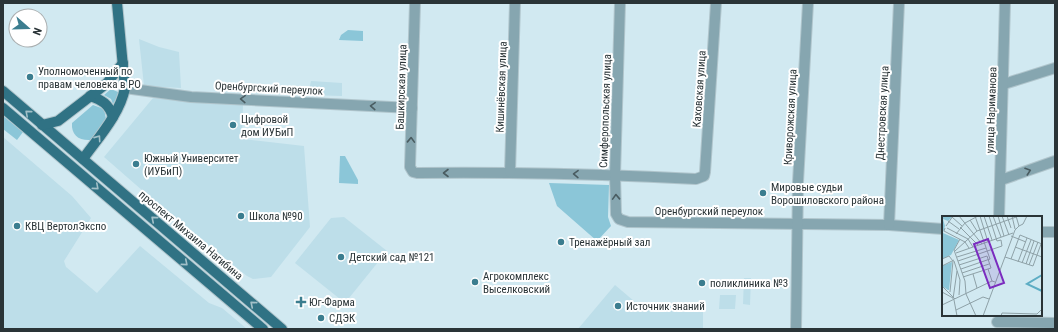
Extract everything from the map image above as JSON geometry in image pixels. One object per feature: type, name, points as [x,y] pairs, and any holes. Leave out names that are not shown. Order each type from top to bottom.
[{"type":"main road","points":[[67,162],[83,160],[113,117],[122,100],[125,88],[117,3]]},
{"type":"main road","points":[[42,125],[58,121],[107,83],[123,63]]},
{"type":"main road","points":[[107,83],[117,83],[125,88]]},
{"type":"main road","name":"проспект Михаила Нагибина","points":[[3,91],[282,329]]},
{"type":"main road","points":[[90,96],[105,102],[111,110],[113,117]]},
{"type":"main road","points":[[3,108],[263,329]]},
{"type":"main road","points":[[50,148],[58,121]]},
{"type":"street","name":"Башкирская улица","points":[[415,3],[410,167],[413,172],[417,173],[510,172]]},
{"type":"street","name":"Кишинёвская улица","points":[[510,172],[515,3]]},
{"type":"street","name":"Симферопольская улица","points":[[619,219],[616,214],[615,175],[620,3]]},
{"type":"street","name":"Каховская улица","points":[[615,175],[696,179],[704,176],[716,3]]},
{"type":"street","name":"Криворожская улица","points":[[796,329],[799,223],[798,182],[808,3]]},
{"type":"street","name":"Днестровская улица","points":[[889,225],[899,3]]},
{"type":"street","name":"улица Нариманова","points":[[999,216],[1004,84],[1005,3]]},
{"type":"street","points":[[1004,84],[1055,68]]},
{"type":"street","name":"Оренбургский переулок","points":[[125,88],[191,97],[412,108]]},
{"type":"street","points":[[1001,180],[1055,161]]},
{"type":"street","points":[[510,172],[615,175]]},
{"type":"street","name":"Оренбургский переулок","points":[[619,219],[628,222],[799,223],[889,225],[942,229]]},
{"type":"street","points":[[1042,232],[1055,232]]},
{"type":"street","points":[[997,322],[1055,323]]},
{"type":"shaded area","points":[[348,30],[363,31],[363,41],[339,40],[341,35]]},
{"type":"shaded area","points":[[139,39],[159,47],[179,52],[181,88],[144,86]]},
{"type":"shaded area","points":[[311,81],[342,83],[342,96],[308,95]]},
{"type":"shaded area","points":[[111,89],[118,92],[113,104],[111,99],[104,95]]},
{"type":"shaded area","name":"Школа №90","points":[[153,98],[243,105],[242,139],[304,146],[310,227],[271,277],[253,279],[247,276],[159,205],[104,157]]},
{"type":"shaded area","points":[[93,105],[104,109],[106,119],[91,140],[79,138],[74,134],[72,123]]},
{"type":"shaded area","points":[[3,116],[23,132],[17,140],[3,129]]},
{"type":"shaded area","points":[[3,137],[72,196],[91,218],[64,261],[66,267],[97,293],[140,246],[209,303],[222,308],[247,329],[3,329]]},
{"type":"shaded area","points":[[340,156],[345,156],[358,180],[358,184],[339,183]]},
{"type":"shaded area","points":[[549,183],[609,185],[608,217],[611,226],[597,241],[557,206]]},
{"type":"shaded area","name":"Детский сад №121","points":[[344,217],[387,251],[345,303],[295,263],[331,218]]},
{"type":"shaded area","points":[[744,278],[751,278],[750,305],[743,304]]},
{"type":"shaded area","points":[[615,285],[641,307],[644,304],[703,305],[703,329],[578,329]]},
{"type":"shaded area","points":[[720,295],[736,295],[735,309],[719,309]]},
{"type":"place","name":"Уполномоченный по правам человека в РО","points":[[30,77]]},
{"type":"place","name":"Цифровой дом ИУБиП","points":[[233,125]]},
{"type":"place","name":"Южный Университет (ИУБиП)","points":[[136,164]]},
{"type":"place","name":"Мировые судьи Ворошиловского района","points":[[763,193]]},
{"type":"place","name":"Школа №90","points":[[241,216]]},
{"type":"place","name":"КВЦ ВертолЭкспо","points":[[17,226]]},
{"type":"place","name":"Тренажёрный зал","points":[[561,242]]},
{"type":"place","name":"Детский сад №121","points":[[341,257]]},
{"type":"place","name":"Агрокомплекс Выселковский","points":[[475,282]]},
{"type":"place","name":"поликлиника №3","points":[[702,283]]},
{"type":"place","name":"Юг-Фарма","points":[[301,302]]},
{"type":"place","name":"Источник знаний","points":[[618,306]]},
{"type":"place","name":"СДЭК","points":[[321,318]]}]
